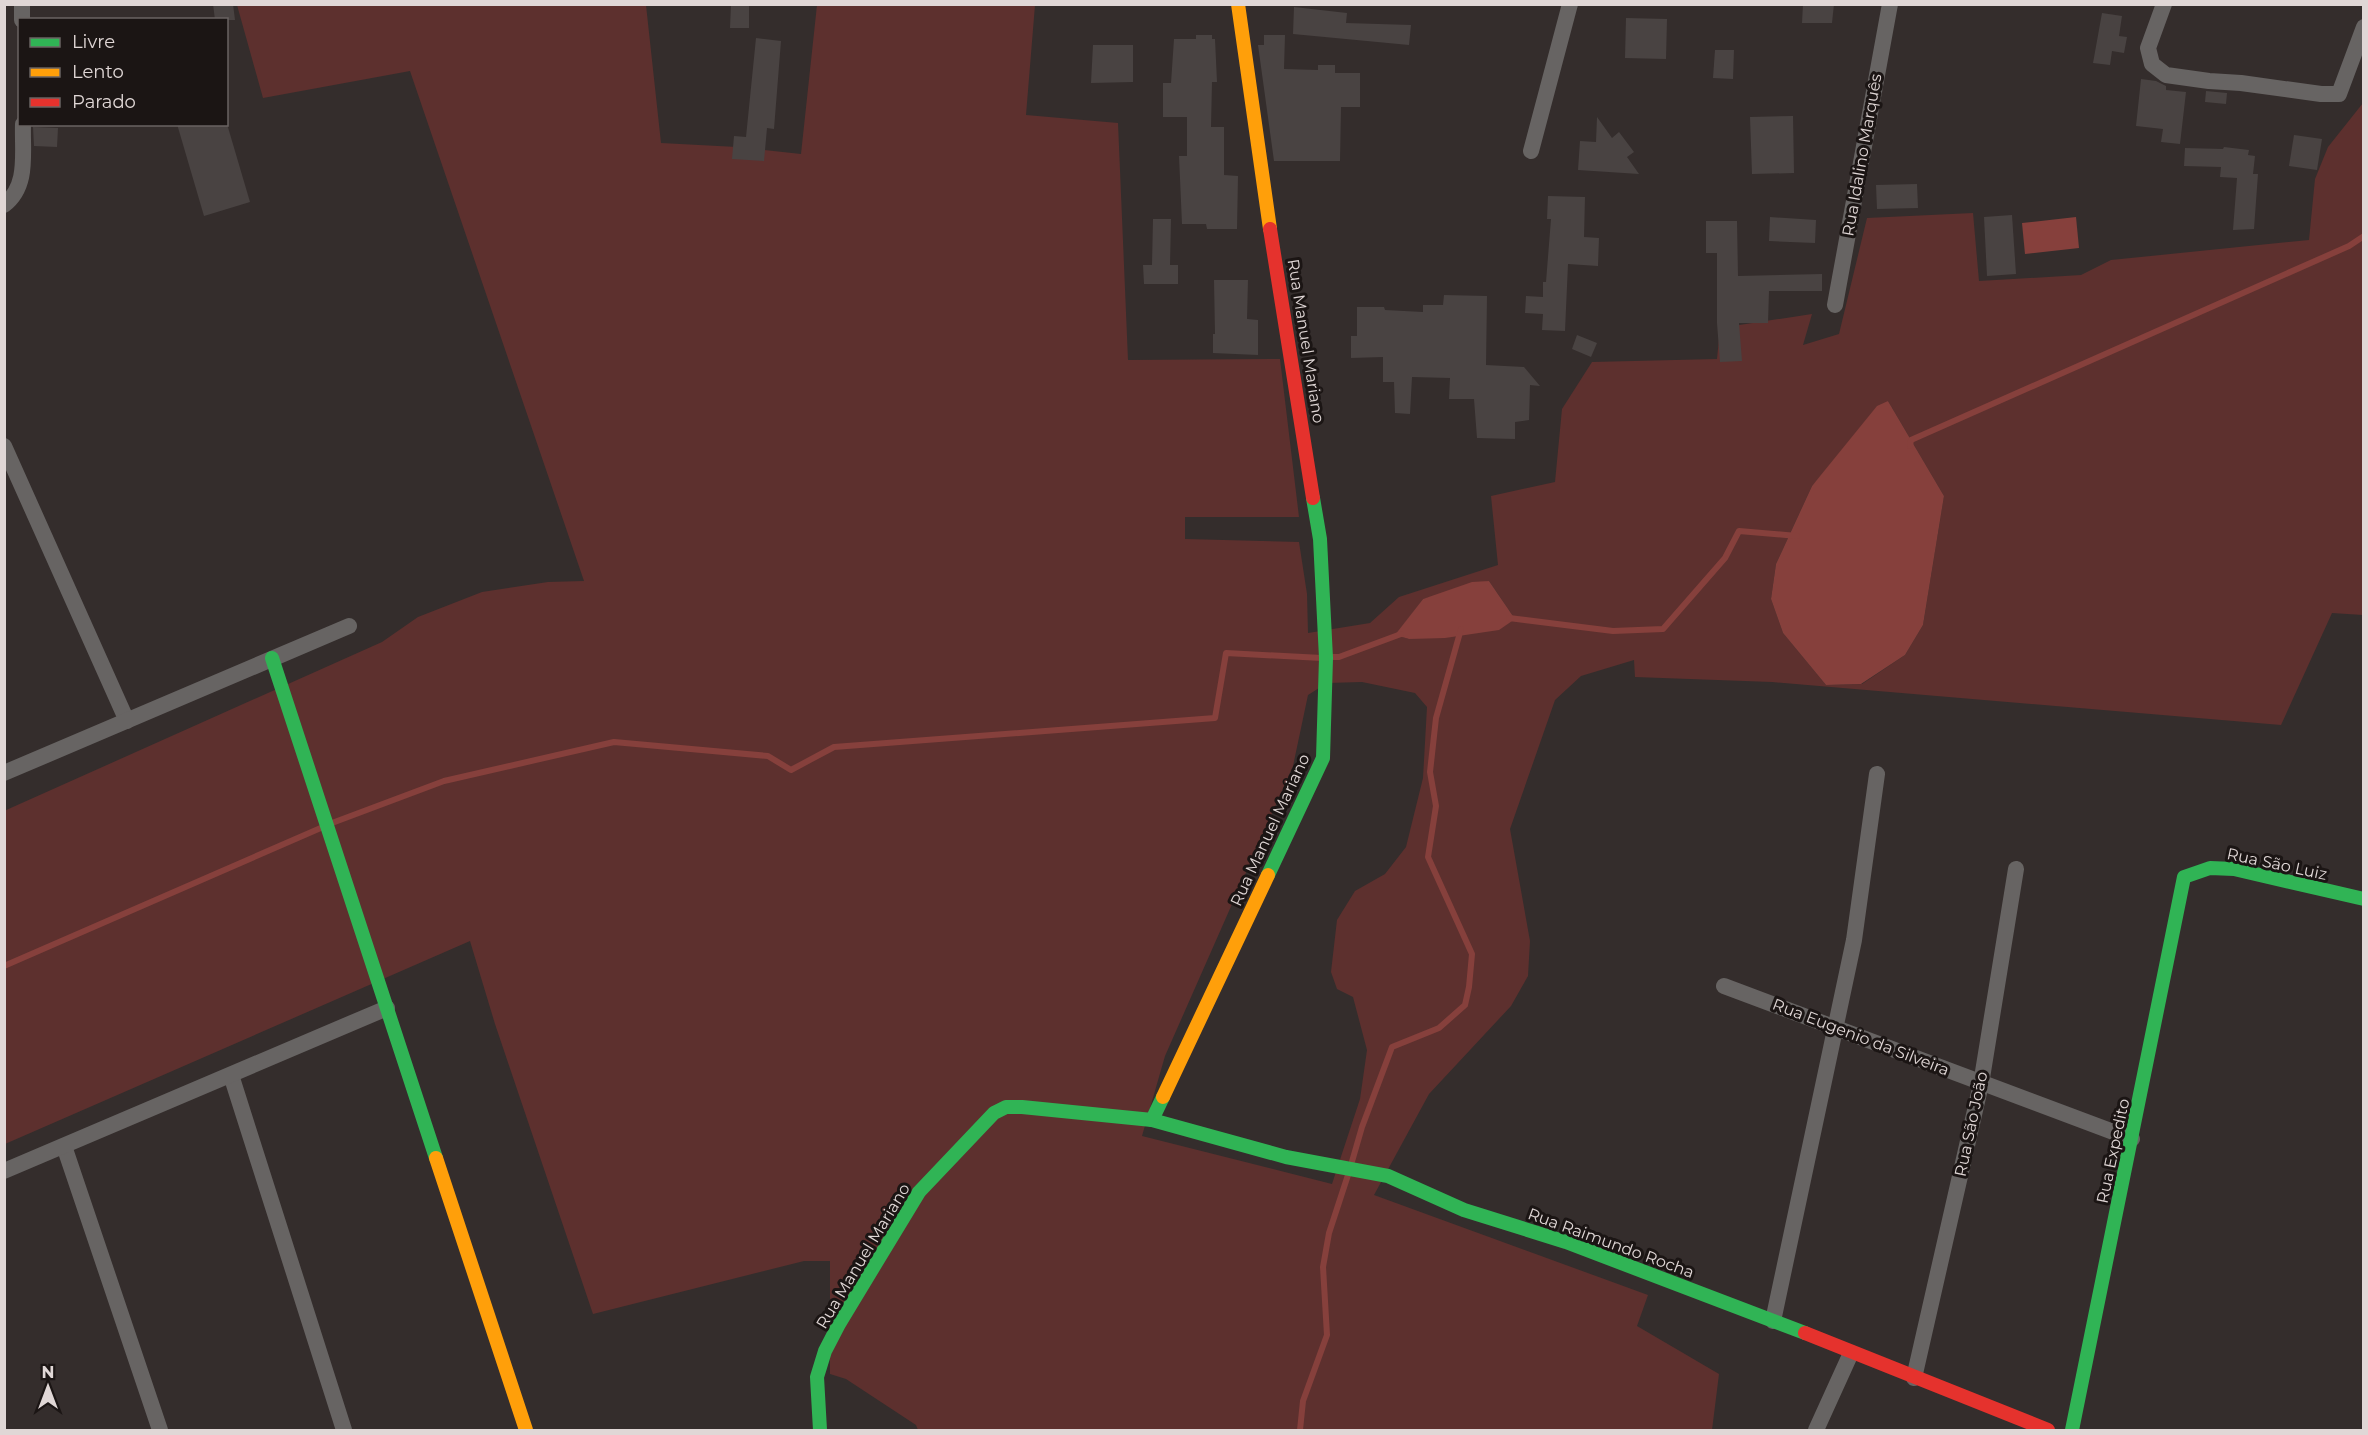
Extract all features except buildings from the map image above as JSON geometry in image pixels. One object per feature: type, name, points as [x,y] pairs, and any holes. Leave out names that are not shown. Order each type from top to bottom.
[{"type":"street","name":"Rua Manuel Mariano","points":[[820,1431],[817,1377],[825,1350],[839,1324],[919,1192],[994,1113],[1006,1107],[1022,1107],[1152,1120],[1323,758],[1326,658],[1320,539],[1259,158],[1238,4]]},
{"type":"street","points":[[1531,151],[1570,4]]},
{"type":"street","name":"Rua Idalino Marquês","points":[[1835,305],[1890,4]]},
{"type":"street","points":[[2164,4],[2148,48],[2152,64],[2166,75],[2321,94],[2339,94],[2364,27]]},
{"type":"street","points":[[4,205],[18,192],[22,180],[23,126]]},
{"type":"street","points":[[4,446],[127,721]]},
{"type":"street","points":[[4,773],[349,626]]},
{"type":"street","points":[[272,658],[526,1431]]},
{"type":"street","points":[[1773,1321],[1854,940],[1877,774]]},
{"type":"street","name":"Rua São Luiz","points":[[2184,877],[2210,868],[2234,869],[2364,899]]},
{"type":"street","name":"Rua São João","points":[[1914,1377],[1981,1084],[2016,869]]},
{"type":"street","name":"Rua Expedito","points":[[2072,1431],[2184,877]]},
{"type":"street","name":"Rua Eugenio da Silveira","points":[[1724,986],[2132,1139]]},
{"type":"street","points":[[4,1171],[387,1008]]},
{"type":"street","points":[[231,1075],[344,1431]]},
{"type":"street","name":"Rua Raimundo Rocha","points":[[1152,1120],[1286,1157],[1388,1176],[1464,1210],[1566,1242],[1773,1321],[2048,1431]]},
{"type":"street","points":[[64,1146],[160,1431]]},
{"type":"street","points":[[1816,1431],[1851,1353]]},
{"type":"shaded area","points":[[237,5],[646,5],[661,143],[737,147],[801,154],[817,5],[1035,5],[1026,115],[1118,123],[1128,360],[1280,359],[1299,517],[1185,517],[1185,539],[1299,542],[1307,594],[1308,633],[1370,623],[1399,597],[1498,565],[1491,496],[1555,482],[1562,409],[1592,362],[1717,359],[1720,328],[1812,314],[1803,345],[1839,334],[1867,218],[1973,213],[1979,281],[2081,275],[2111,260],[2309,240],[2315,179],[2328,147],[2363,103],[2363,615],[2332,613],[2281,725],[1772,682],[1635,677],[1634,660],[1581,676],[1555,700],[1510,829],[1530,941],[1528,976],[1511,1006],[1429,1094],[1374,1195],[1648,1295],[1637,1326],[1719,1374],[1712,1430],[918,1430],[916,1425],[846,1379],[830,1374],[830,1261],[804,1261],[593,1314],[495,1024],[470,941],[5,1144],[4,811],[382,642],[418,617],[482,592],[548,582],[584,581],[410,71],[263,98]],"holes":[[[1888,401],[1944,496],[1923,625],[1905,655],[1862,684],[1826,685],[1783,633],[1771,599],[1776,564],[1812,486]],[[1489,581],[1515,619],[1409,639],[1396,635],[1423,599]],[[1362,682],[1415,693],[1427,707],[1423,778],[1406,847],[1385,874],[1355,891],[1337,920],[1331,972],[1337,989],[1353,997],[1367,1050],[1360,1099],[1332,1184],[1142,1136],[1165,1056],[1293,766],[1308,695],[1327,683]]]},
{"type":"shaded area","points":[[2076,217],[2079,248],[2025,254],[2022,223]]},
{"type":"shaded area","points":[[1888,401],[1944,496],[1923,625],[1905,655],[1861,684],[1826,685],[1783,633],[1771,599],[1776,564],[1812,486],[1877,406]]},
{"type":"shaded area","points":[[1489,581],[1515,619],[1499,630],[1445,638],[1409,639],[1395,635],[1423,599],[1472,582]]},
{"type":"waterway","points":[[1910,446],[1911,440],[2349,246],[2364,236]]},
{"type":"waterway","points":[[1509,618],[1613,631],[1663,629],[1725,558],[1739,531],[1797,536]]},
{"type":"waterway","points":[[1351,1165],[1362,1127],[1392,1047],[1439,1028],[1465,1005],[1469,987],[1472,954],[1428,857],[1436,806],[1430,772],[1436,718],[1461,629]]},
{"type":"waterway","points":[[1332,657],[1339,657],[1401,634]]},
{"type":"waterway","points":[[332,823],[444,781],[614,742],[768,756],[791,770],[834,747],[1215,718],[1226,653],[1322,658]]},
{"type":"waterway","points":[[4,966],[323,827]]},
{"type":"waterway","points":[[1300,1430],[1303,1401],[1327,1335],[1323,1267],[1329,1233],[1348,1175]]},
{"type":"traffic: fast","points":[[1268,875],[1323,758],[1326,658],[1320,539],[1313,498]]},
{"type":"traffic: fast","points":[[272,658],[436,1158]]},
{"type":"traffic: fast","points":[[2072,1430],[2184,877],[2210,868],[2234,869],[2364,899]]},
{"type":"traffic: fast","points":[[820,1430],[817,1377],[825,1351],[839,1324],[919,1192],[994,1113],[1006,1107],[1022,1107],[1152,1120],[1163,1097]]},
{"type":"traffic: fast","points":[[1152,1120],[1286,1157],[1388,1176],[1464,1210],[1566,1242],[1805,1333]]},
{"type":"traffic: slow","points":[[1238,4],[1270,229]]},
{"type":"traffic: slow","points":[[1163,1097],[1268,875]]},
{"type":"traffic: slow","points":[[436,1158],[526,1430]]},
{"type":"traffic: jam","points":[[1270,229],[1313,498]]},
{"type":"traffic: jam","points":[[1805,1333],[2048,1430]]}]
